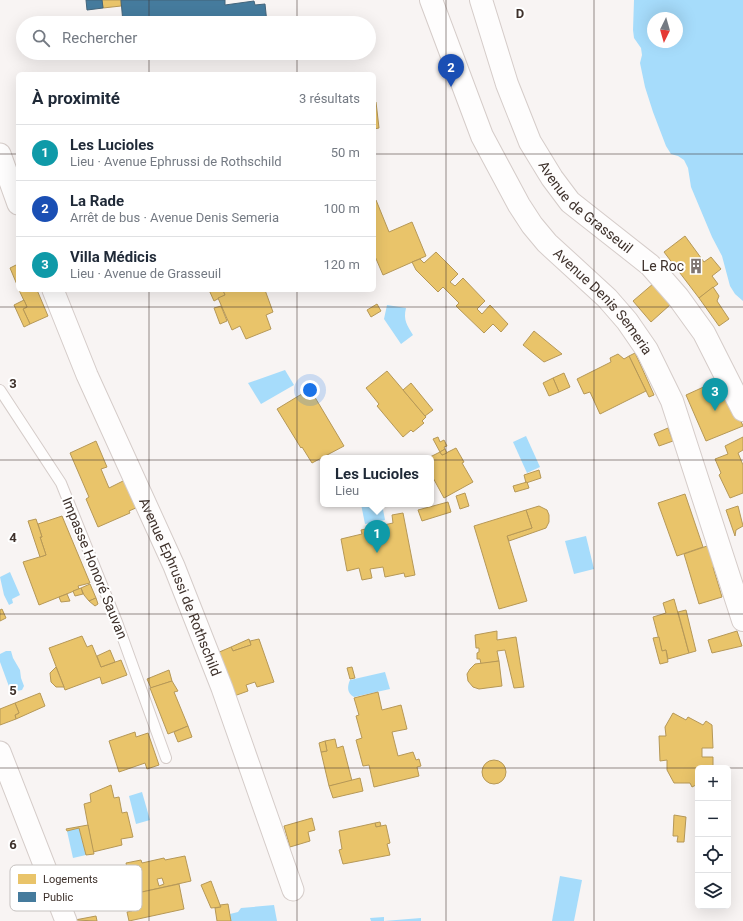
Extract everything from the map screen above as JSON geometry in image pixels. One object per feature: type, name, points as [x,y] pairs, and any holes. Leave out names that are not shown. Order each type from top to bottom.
[{"type":"main road","name":"Avenue Denis Semeria","points":[[431,0],[482,136],[519,205],[532,225],[547,243],[607,298],[627,321],[647,350],[672,401],[743,620]]},
{"type":"main road","name":"Avenue de Grasseuil","points":[[481,0],[507,84],[530,142],[552,178],[570,202],[650,265],[678,297],[704,333],[743,410]]},
{"type":"street","points":[[0,154],[16,198]]},
{"type":"street","name":"Avenue Ephrussi de Rothschild","points":[[54,292],[87,375],[174,566],[222,688],[293,890]]},
{"type":"street","points":[[0,752],[44,865]]},
{"type":"street","points":[[62,911],[66,921]]},
{"type":"lane","name":"Impasse Honoré Sauvan","points":[[0,390],[61,484],[117,622],[166,758]]},
{"type":"water","points":[[634,0],[743,0],[743,301],[735,294],[730,286],[722,256],[712,237],[691,187],[688,168],[684,160],[671,154],[666,146],[645,87],[640,63],[642,55],[641,48],[634,38]]},
{"type":"water","points":[[387,305],[406,308],[405,319],[413,335],[401,344],[384,319]]},
{"type":"water","points":[[285,370],[294,385],[261,404],[248,383]]},
{"type":"water","points":[[526,436],[540,467],[527,473],[513,442]]},
{"type":"water","points":[[362,507],[383,507],[385,520],[365,524]]},
{"type":"water","points":[[586,536],[594,569],[574,574],[565,541]]},
{"type":"water","points":[[10,572],[20,595],[12,599],[13,603],[9,605],[4,595],[0,577]]},
{"type":"water","points":[[6,651],[11,651],[20,670],[24,686],[22,690],[11,692],[0,662],[0,654]]},
{"type":"water","points":[[385,672],[390,689],[354,697],[349,692],[348,685],[350,680]]},
{"type":"water","points":[[142,792],[150,820],[136,824],[129,796]]},
{"type":"water","points":[[79,828],[86,855],[73,858],[67,831]]},
{"type":"water","points":[[560,876],[582,880],[574,921],[552,921]]},
{"type":"water","points":[[274,905],[277,921],[231,921],[230,914],[238,912],[241,908]]},
{"type":"water","points":[[384,917],[384,921],[371,921],[370,918]]},
{"type":"water","points":[[421,918],[421,921],[384,921]]},
{"type":"building: Logements","points":[[102,0],[121,0],[121,6],[103,8]]},
{"type":"building: Logements","points":[[376,102],[379,128],[376,129]]},
{"type":"building: Logements","points":[[376,200],[389,232],[412,222],[426,256],[383,275],[376,259]]},
{"type":"building: Logements","name":"Le Roc","points":[[685,236],[704,262],[711,257],[721,269],[712,276],[718,284],[699,298],[664,252]]},
{"type":"building: Logements","points":[[436,252],[458,274],[450,282],[455,286],[463,278],[485,301],[477,309],[482,314],[490,305],[508,324],[501,332],[493,324],[484,333],[456,306],[459,303],[443,287],[438,292],[416,270],[412,262],[420,259],[424,263]]},
{"type":"building: Logements","points":[[16,265],[16,282],[10,268]]},
{"type":"building: Logements","points":[[654,283],[671,304],[651,322],[633,301]]},
{"type":"building: Logements","points":[[713,287],[719,296],[717,301],[729,319],[719,326],[699,298]]},
{"type":"building: Logements","points":[[20,292],[38,292],[48,316],[30,324],[23,309],[27,307]]},
{"type":"building: Logements","points":[[210,292],[224,292],[225,295],[214,301]]},
{"type":"building: Logements","points":[[224,292],[266,292],[273,312],[266,315],[271,329],[246,339],[240,326],[232,330],[218,298],[225,295]]},
{"type":"building: Logements","points":[[24,300],[27,307],[23,309],[30,324],[24,327],[14,305]]},
{"type":"building: Logements","points":[[377,304],[381,311],[371,317],[367,310]]},
{"type":"building: Logements","points":[[221,306],[227,321],[220,324],[214,308]]},
{"type":"building: Logements","points":[[534,331],[562,354],[544,362],[523,345]]},
{"type":"building: Logements","points":[[635,353],[654,395],[649,397],[629,356]]},
{"type":"building: Logements","points":[[618,354],[624,359],[629,356],[646,391],[600,414],[590,392],[584,394],[577,379],[611,362],[610,358]]},
{"type":"building: Logements","points":[[387,371],[426,417],[422,421],[424,423],[413,432],[411,430],[403,437],[377,406],[379,404],[366,388]]},
{"type":"building: Logements","points":[[564,373],[570,387],[559,392],[553,378]]},
{"type":"building: Logements","points":[[553,378],[559,392],[549,396],[543,383]]},
{"type":"building: Logements","points":[[723,379],[728,390],[713,397],[708,385]]},
{"type":"building: Logements","points":[[411,383],[433,410],[425,416],[403,390]]},
{"type":"building: Logements","points":[[708,385],[713,397],[728,390],[743,426],[706,441],[686,395]]},
{"type":"building: Logements","points":[[310,389],[344,446],[327,455],[320,455],[320,459],[312,463],[277,409]]},
{"type":"building: Logements","points":[[668,428],[673,441],[659,446],[654,434]]},
{"type":"building: Logements","points":[[438,437],[440,442],[444,440],[447,446],[440,452],[433,439]]},
{"type":"building: Logements","points":[[743,437],[743,450],[738,453],[743,465],[743,493],[730,498],[719,475],[721,473],[715,459],[728,454],[725,446]]},
{"type":"building: Logements","points":[[96,441],[107,467],[101,469],[109,488],[125,480],[138,507],[129,511],[130,513],[98,527],[86,499],[89,497],[70,453]]},
{"type":"building: Logements","points":[[456,448],[464,462],[462,463],[473,482],[444,498],[434,480],[434,455],[440,452],[442,455]]},
{"type":"building: Logements","points":[[445,449],[447,453],[442,455],[440,452]]},
{"type":"building: Logements","points":[[539,470],[541,478],[526,483],[524,475]]},
{"type":"building: Logements","points":[[527,482],[529,488],[515,492],[513,486]]},
{"type":"building: Logements","points":[[465,493],[469,506],[460,509],[456,496]]},
{"type":"building: Logements","points":[[685,494],[703,547],[677,556],[658,503]]},
{"type":"building: Logements","points":[[448,502],[451,512],[422,521],[418,510],[434,507]]},
{"type":"building: Logements","points":[[539,506],[547,510],[549,515],[549,522],[546,528],[509,541],[507,536],[532,528],[526,510]]},
{"type":"building: Logements","points":[[738,506],[743,526],[736,530],[735,536],[726,510]]},
{"type":"building: Logements","points":[[526,510],[532,528],[507,536],[527,601],[499,609],[474,526]]},
{"type":"building: Logements","points":[[403,513],[415,575],[405,577],[404,573],[385,577],[383,567],[370,569],[372,578],[362,580],[359,568],[347,571],[341,539],[362,534],[361,530],[393,523],[392,515]]},
{"type":"building: Logements","points":[[62,516],[90,583],[78,586],[79,589],[39,605],[23,562],[46,555],[40,537],[42,537],[38,524]]},
{"type":"building: Logements","points":[[36,519],[46,555],[40,557],[28,521]]},
{"type":"building: Logements","points":[[710,545],[717,565],[713,567],[722,597],[699,604],[684,554]]},
{"type":"building: Logements","points":[[90,584],[96,598],[89,601],[81,588]]},
{"type":"building: Logements","points":[[81,588],[83,594],[75,596],[73,591]]},
{"type":"building: Logements","points":[[67,594],[70,601],[61,602],[59,597]]},
{"type":"building: Logements","points":[[96,598],[98,604],[95,606],[89,601]]},
{"type":"building: Logements","points":[[674,599],[689,653],[668,659],[666,650],[662,651],[653,617],[666,613],[663,603]]},
{"type":"building: Logements","points":[[2,609],[6,618],[0,621],[0,610]]},
{"type":"building: Logements","points":[[686,610],[696,651],[689,653],[678,612]]},
{"type":"building: Logements","points":[[497,631],[497,640],[516,637],[524,687],[514,688],[505,650],[497,651],[499,661],[481,664],[480,659],[477,659],[479,648],[476,648],[475,635]]},
{"type":"building: Logements","points":[[737,631],[742,646],[712,653],[708,640]]},
{"type":"building: Logements","points":[[82,636],[87,647],[92,645],[101,667],[121,660],[127,675],[102,684],[100,677],[65,690],[49,648]]},
{"type":"building: Logements","points":[[659,637],[662,651],[666,650],[668,662],[660,664],[653,638]]},
{"type":"building: Logements","points":[[249,639],[251,645],[233,651],[231,647]]},
{"type":"building: Logements","points":[[259,639],[274,682],[257,687],[255,682],[246,685],[248,691],[234,696],[217,653],[231,647],[233,651],[251,645],[250,641]]},
{"type":"building: Logements","points":[[110,650],[115,662],[101,667],[97,656]]},
{"type":"building: Logements","points":[[499,661],[502,686],[479,689],[473,687],[468,681],[467,674],[475,664]]},
{"type":"building: Logements","points":[[56,667],[64,687],[56,687],[51,682],[50,673]]},
{"type":"building: Logements","points":[[352,667],[355,678],[350,679],[347,668]]},
{"type":"building: Logements","points":[[169,670],[172,681],[151,688],[147,679]]},
{"type":"building: Logements","points":[[172,681],[178,691],[174,692],[188,726],[168,734],[150,688]]},
{"type":"building: Logements","points":[[378,692],[382,710],[401,705],[407,729],[392,732],[398,756],[413,752],[416,760],[419,759],[421,766],[417,767],[419,776],[374,787],[369,765],[363,766],[356,740],[362,738],[356,716],[359,715],[354,698]]},
{"type":"building: Logements","points":[[40,693],[45,706],[16,719],[15,715],[19,713],[15,703]]},
{"type":"building: Logements","points":[[15,703],[19,713],[15,715],[16,719],[0,725],[0,709]]},
{"type":"building: Logements","points":[[673,713],[686,720],[688,717],[703,725],[706,721],[712,725],[713,748],[702,748],[702,757],[713,757],[713,765],[695,765],[695,786],[692,787],[690,783],[674,783],[667,770],[667,760],[660,761],[659,736],[666,736],[665,727]]},
{"type":"building: Logements","points":[[188,726],[192,737],[178,742],[174,732]]},
{"type":"building: Logements","points":[[135,732],[136,737],[148,733],[159,765],[147,769],[145,763],[119,772],[109,741]]},
{"type":"building: Logements","points":[[335,739],[337,748],[343,746],[352,781],[329,786],[321,752],[327,751],[325,741]]},
{"type":"building: Logements","points":[[325,741],[327,751],[321,752],[319,743]]},
{"type":"building: Logements","points":[[494,760],[499,761],[505,767],[505,777],[499,783],[494,784],[489,783],[483,777],[482,772],[483,767],[489,761]]},
{"type":"building: Logements","points":[[360,778],[363,791],[333,798],[329,786]]},
{"type":"building: Logements","points":[[111,785],[114,798],[119,797],[122,813],[127,812],[133,837],[121,839],[122,845],[93,852],[84,804],[91,802],[90,794]]},
{"type":"building: Logements","points":[[674,815],[686,817],[684,842],[677,842],[678,836],[673,836]]},
{"type":"building: Logements","points":[[312,818],[315,830],[308,832],[310,841],[290,847],[284,826]]},
{"type":"building: Logements","points":[[380,822],[381,826],[376,827],[375,823]]},
{"type":"building: Logements","points":[[375,823],[376,827],[386,825],[390,843],[387,844],[390,855],[343,864],[339,850],[342,849],[339,831]]},
{"type":"building: Logements","points":[[88,825],[94,854],[86,855],[79,828],[67,831],[66,829]]},
{"type":"building: Logements","points":[[185,856],[191,881],[142,892],[142,865],[126,865],[126,863],[141,860],[142,863],[164,858],[165,860]],"holes":[[[162,878],[164,884],[159,886],[157,879]]]},
{"type":"building: Logements","points":[[211,881],[221,907],[211,908],[201,885]]},
{"type":"building: Logements","points":[[179,884],[184,909],[129,921],[127,912],[142,911],[142,892]]},
{"type":"building: Logements","points":[[228,904],[231,921],[217,921],[215,908],[221,907],[220,905]]},
{"type":"building: Logements","points":[[96,916],[97,921],[75,920]]},
{"type":"building: Public","points":[[86,0],[102,0],[103,8],[87,10]]},
{"type":"building: Public","points":[[121,0],[225,0],[225,5],[254,1],[255,5],[265,4],[266,16],[122,16]]},
{"type":"place","name":"La Rade","points":[[451,87]]},
{"type":"place","name":"Le Roc","points":[[696,266]]},
{"type":"place","name":"Villa Médicis","points":[[715,411]]},
{"type":"place","name":"Les Lucioles","points":[[377,553]]}]
